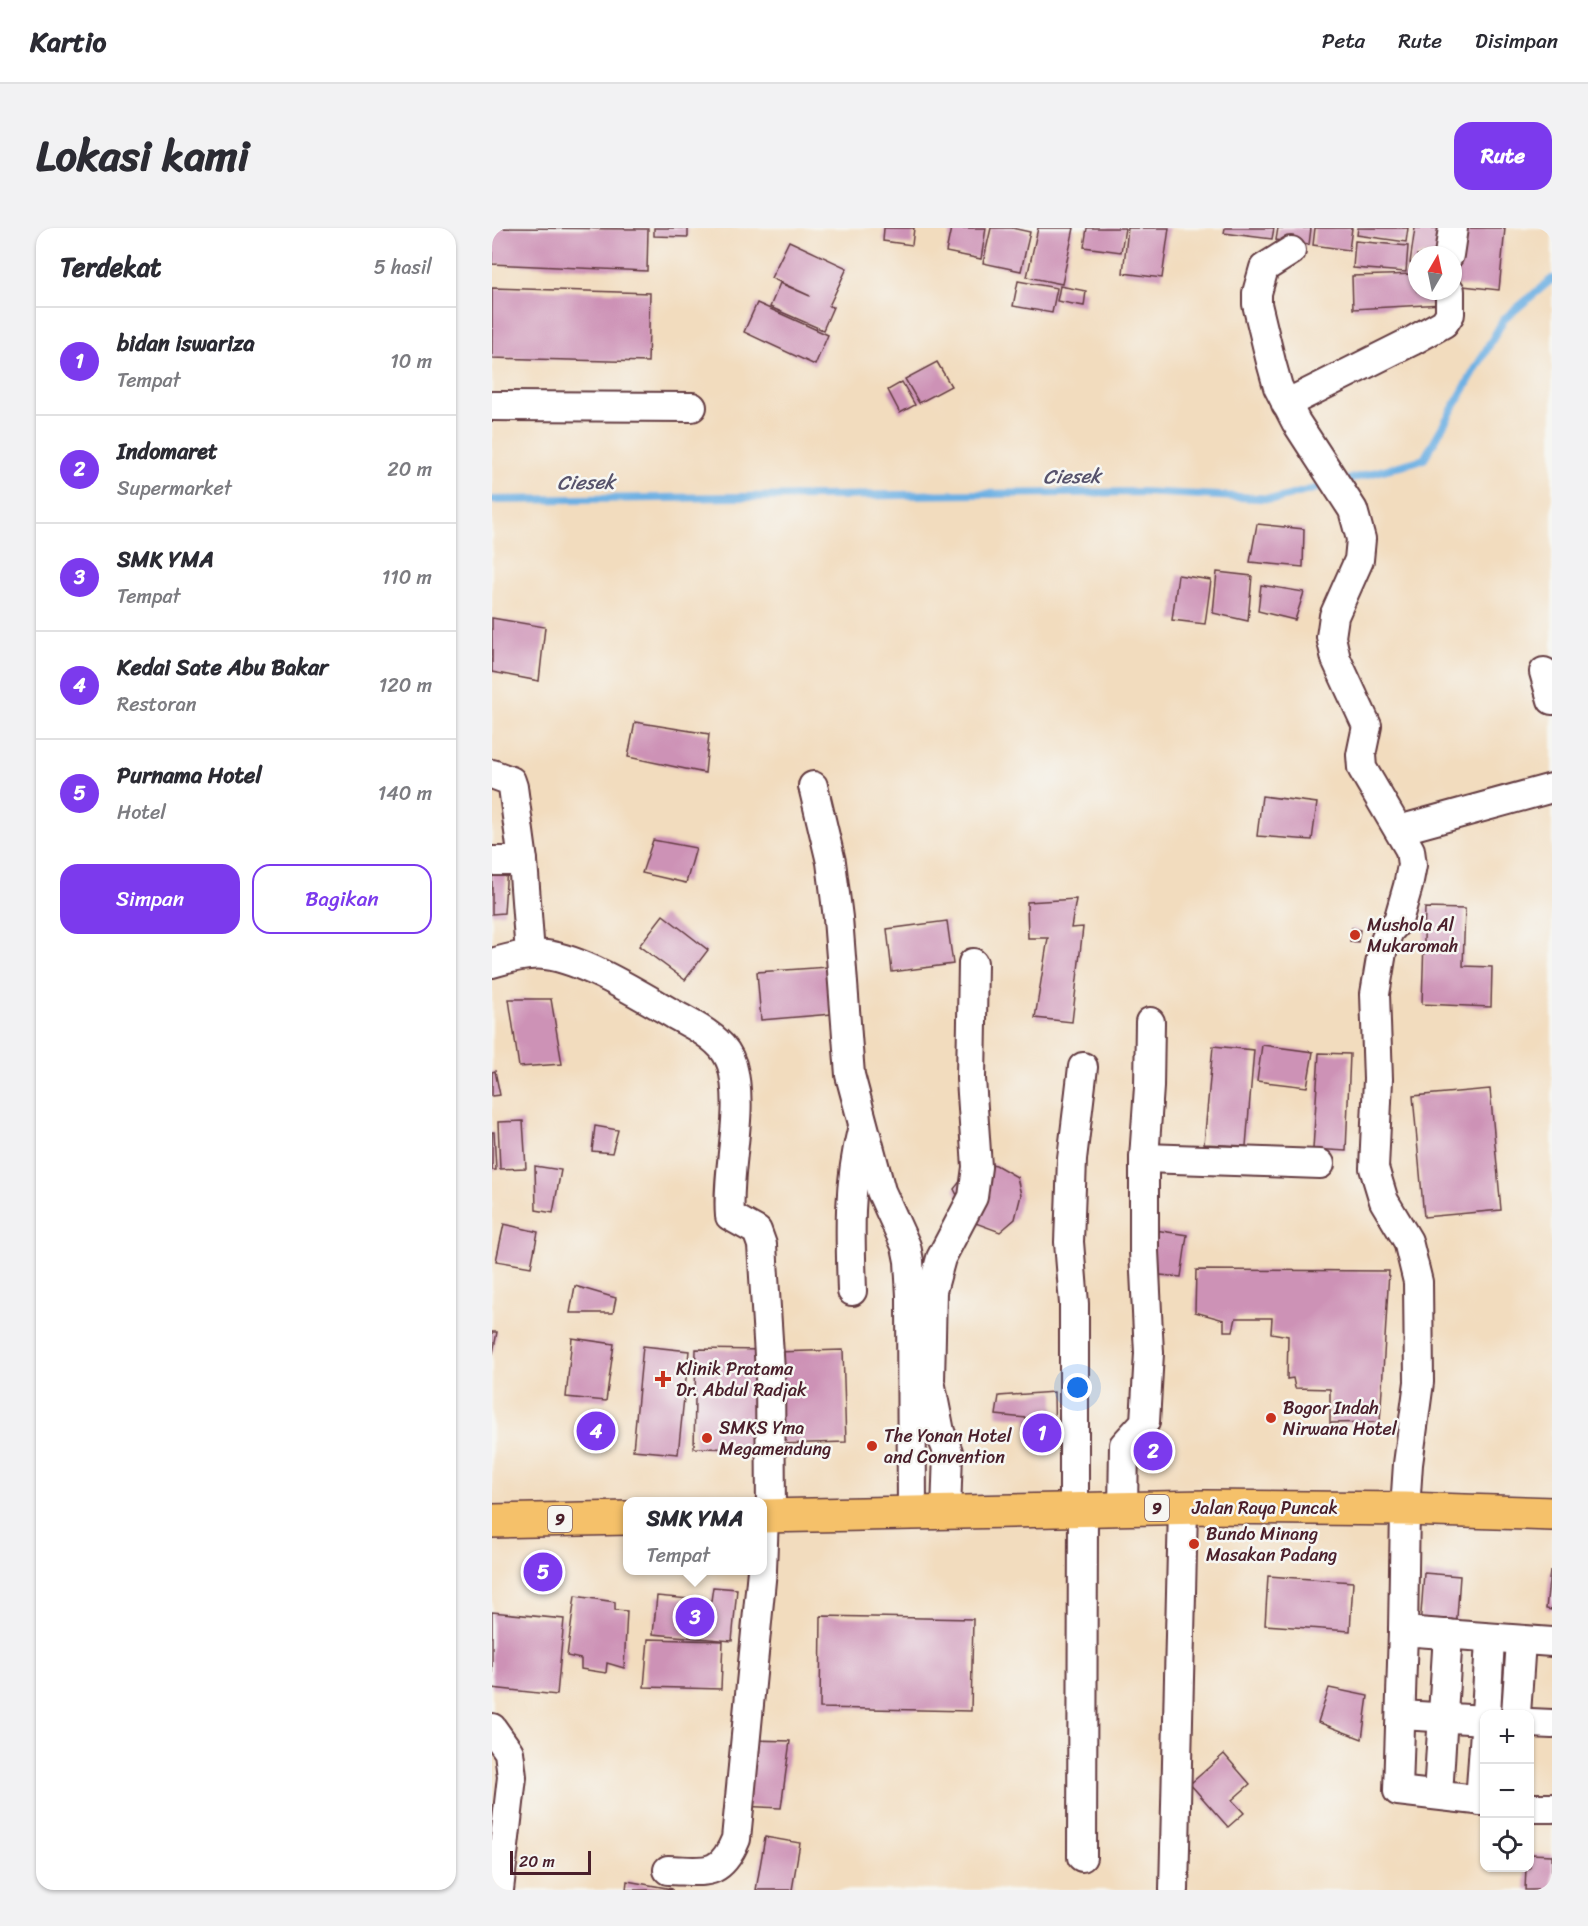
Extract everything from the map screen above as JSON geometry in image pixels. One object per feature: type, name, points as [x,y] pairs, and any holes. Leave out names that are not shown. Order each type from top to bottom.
[{"type":"highway","name":"Jalan Raya Puncak","points":[[767,1516],[1183,1508],[1405,1509],[1552,1514]]},
{"type":"highway","name":"9","points":[[492,1524],[623,1518]]},
{"type":"street","points":[[1450,246],[1453,228]]},
{"type":"street","points":[[1291,251],[1264,268],[1257,293],[1257,304],[1271,362],[1291,413],[1353,510],[1361,538],[1359,560],[1334,616],[1331,637],[1336,659],[1366,726],[1361,755],[1362,768],[1410,850],[1412,865],[1398,921],[1389,931],[1383,946],[1375,994],[1378,1079],[1374,1168],[1384,1201],[1408,1241],[1418,1282],[1419,1382],[1408,1464],[1405,1509],[1398,1791],[1480,1801]]},
{"type":"street","points":[[1291,413],[1444,323],[1450,314],[1450,300]]},
{"type":"street","points":[[492,406],[692,406]]},
{"type":"street","points":[[1544,672],[1552,700]]},
{"type":"street","points":[[492,774],[511,780],[513,787],[523,861],[530,954]]},
{"type":"street","points":[[813,786],[831,862],[838,918],[850,1075],[881,1191],[906,1246],[909,1261],[912,1513]]},
{"type":"street","points":[[1399,830],[1552,788]]},
{"type":"street","points":[[492,861],[523,861]]},
{"type":"street","points":[[492,963],[530,954],[553,956],[576,963],[643,996],[716,1040],[729,1056],[734,1079],[736,1122],[729,1202],[730,1216],[757,1231],[762,1245],[770,1371],[767,1497]]},
{"type":"street","points":[[946,1512],[948,1452],[940,1432],[930,1381],[932,1291],[941,1258],[973,1197],[976,1179],[970,1079],[973,963]]},
{"type":"street","points":[[1123,1509],[1124,1445],[1145,1422],[1148,1376],[1150,1334],[1144,1251],[1144,1158],[1149,1087],[1150,1022]]},
{"type":"street","points":[[1082,1857],[1074,1304],[1069,1242],[1072,1160],[1083,1067]]},
{"type":"street","points":[[852,1291],[850,1205],[856,1154],[863,1128]]},
{"type":"street","points":[[1144,1158],[1320,1164]]},
{"type":"street","points":[[1174,1890],[1183,1508]]},
{"type":"street","points":[[668,1870],[708,1871],[729,1857],[736,1839],[762,1575]]},
{"type":"street","points":[[1403,1631],[1552,1642]]},
{"type":"street","points":[[1438,1795],[1448,1634]]},
{"type":"street","points":[[1486,1710],[1490,1639]]},
{"type":"street","points":[[1516,1710],[1521,1641]]},
{"type":"street","points":[[1401,1715],[1480,1720]]},
{"type":"street","points":[[1534,1723],[1552,1724],[1552,1718]]},
{"type":"street","points":[[492,1728],[509,1752],[512,1777],[500,1890]]},
{"type":"street","points":[[1534,1808],[1552,1808]]},
{"type":"building","points":[[492,228],[648,229],[647,271],[492,264]]},
{"type":"building","points":[[654,228],[688,228],[688,237],[654,236]]},
{"type":"building","points":[[884,228],[914,228],[912,245],[883,241]]},
{"type":"building","points":[[951,228],[986,228],[981,259],[946,252]]},
{"type":"building","points":[[991,228],[1012,228],[1030,232],[1021,271],[983,263]]},
{"type":"building","points":[[1038,228],[1074,228],[1062,284],[1027,277]]},
{"type":"building","points":[[1087,228],[1125,228],[1121,252],[1084,247]]},
{"type":"building","points":[[1128,228],[1169,228],[1162,278],[1123,273]]},
{"type":"building","points":[[1225,228],[1274,228],[1272,239],[1224,233]]},
{"type":"building","points":[[1278,228],[1311,228],[1309,245],[1276,240]]},
{"type":"building","points":[[1315,228],[1352,228],[1349,250],[1313,245]]},
{"type":"building","points":[[1358,228],[1408,228],[1406,242],[1357,235]]},
{"type":"building","points":[[1415,228],[1450,228],[1448,246],[1412,246]]},
{"type":"building","points":[[1460,228],[1505,228],[1499,290],[1462,286],[1462,246],[1458,246]]},
{"type":"building","points":[[789,241],[847,268],[829,306],[833,307],[823,330],[770,307],[780,283],[810,296],[771,278]]},
{"type":"building","points":[[1355,241],[1408,246],[1406,272],[1353,268]]},
{"type":"building","points":[[1408,274],[1408,300],[1443,300],[1443,304],[1353,309],[1352,276]]},
{"type":"building","points":[[1018,281],[1057,288],[1052,313],[1013,306]]},
{"type":"building","points":[[1060,286],[1086,291],[1084,306],[1057,301]]},
{"type":"building","points":[[492,288],[650,293],[648,362],[492,358]]},
{"type":"building","points":[[757,303],[828,335],[815,365],[744,332]]},
{"type":"building","points":[[937,362],[951,386],[919,403],[905,379]]},
{"type":"building","points":[[902,382],[915,405],[900,413],[888,390]]},
{"type":"building","points":[[1257,524],[1304,529],[1303,567],[1250,562]]},
{"type":"building","points":[[1217,572],[1252,576],[1248,621],[1213,613]]},
{"type":"building","points":[[1178,575],[1211,580],[1205,624],[1172,620]]},
{"type":"building","points":[[1261,585],[1304,592],[1295,620],[1258,611]]},
{"type":"building","points":[[492,618],[545,627],[539,681],[492,672]]},
{"type":"building","points":[[635,722],[709,734],[705,773],[628,757]]},
{"type":"building","points":[[1262,796],[1317,803],[1312,840],[1257,836]]},
{"type":"building","points":[[653,840],[696,848],[686,883],[642,873]]},
{"type":"building","points":[[507,867],[504,913],[492,914],[492,868]]},
{"type":"building","points":[[1076,899],[1071,928],[1083,927],[1072,1022],[1035,1018],[1048,938],[1028,938],[1027,902]]},
{"type":"building","points":[[1425,908],[1465,909],[1463,966],[1492,967],[1491,1007],[1422,1004]]},
{"type":"building","points":[[663,915],[708,950],[685,980],[639,946]]},
{"type":"building","points":[[947,921],[953,964],[892,972],[887,929]]},
{"type":"building","name":"Mushola Al Mukaromah","points":[[1352,928],[1360,930],[1358,942],[1350,941]]},
{"type":"building","points":[[828,967],[832,1014],[761,1020],[757,972]]},
{"type":"building","points":[[509,999],[551,999],[562,1064],[519,1067]]},
{"type":"building","points":[[1262,1045],[1313,1052],[1307,1087],[1257,1081]]},
{"type":"building","points":[[1213,1046],[1254,1050],[1246,1146],[1204,1144]]},
{"type":"building","points":[[1319,1053],[1350,1054],[1346,1151],[1313,1149]]},
{"type":"building","points":[[495,1071],[500,1095],[492,1096],[492,1072]]},
{"type":"building","points":[[1490,1089],[1501,1210],[1424,1217],[1413,1096]]},
{"type":"building","points":[[523,1121],[526,1168],[500,1169],[498,1122]]},
{"type":"building","points":[[595,1126],[618,1130],[612,1153],[592,1151]]},
{"type":"building","points":[[492,1132],[494,1132],[496,1170],[492,1170]]},
{"type":"building","points":[[976,1161],[996,1165],[1017,1177],[1021,1195],[1015,1219],[1000,1232],[970,1221],[954,1189]]},
{"type":"building","points":[[535,1166],[561,1170],[553,1213],[536,1210]]},
{"type":"building","points":[[504,1224],[538,1232],[531,1267],[496,1261]]},
{"type":"building","points":[[1155,1230],[1187,1235],[1181,1277],[1150,1274]]},
{"type":"building","points":[[1196,1270],[1389,1271],[1380,1422],[1330,1423],[1330,1389],[1295,1388],[1293,1378],[1287,1379],[1288,1336],[1271,1333],[1272,1318],[1236,1318],[1233,1331],[1224,1331],[1224,1320],[1195,1312]]},
{"type":"building","points":[[575,1286],[616,1298],[613,1313],[570,1313]]},
{"type":"building","points":[[492,1332],[497,1332],[493,1353],[492,1353]]},
{"type":"building","points":[[572,1338],[614,1344],[606,1401],[566,1397]]},
{"type":"building","name":"Klinik Pratama Dr. Abdul Radjak","points":[[643,1346],[689,1351],[678,1454],[633,1450]]},
{"type":"building","points":[[696,1349],[763,1350],[761,1449],[694,1448]]},
{"type":"building","points":[[843,1350],[846,1442],[778,1444],[776,1352]]},
{"type":"building","points":[[1054,1392],[1055,1449],[1031,1449],[1026,1418],[996,1415],[999,1396]]},
{"type":"building","points":[[1550,1571],[1552,1571],[1552,1610],[1546,1609]]},
{"type":"building","points":[[1424,1573],[1460,1576],[1456,1631],[1420,1628]]},
{"type":"building","points":[[1268,1576],[1353,1582],[1350,1631],[1265,1625]]},
{"type":"building","points":[[713,1587],[737,1589],[732,1641],[653,1634],[657,1596],[711,1601]]},
{"type":"building","points":[[575,1596],[615,1602],[615,1610],[627,1611],[624,1668],[607,1663],[606,1673],[581,1669],[581,1659],[567,1656]]},
{"type":"building","points":[[492,1612],[564,1619],[557,1695],[492,1688]]},
{"type":"building","points":[[821,1616],[973,1619],[971,1711],[820,1708]]},
{"type":"building","points":[[648,1639],[723,1641],[721,1689],[644,1687]]},
{"type":"building","points":[[1329,1688],[1368,1696],[1362,1739],[1318,1722]]},
{"type":"building","points":[[750,1740],[790,1741],[781,1808],[741,1806]]},
{"type":"building","points":[[1224,1754],[1250,1784],[1232,1800],[1244,1813],[1228,1827],[1190,1784]]},
{"type":"building","points":[[765,1837],[800,1843],[792,1890],[756,1890]]},
{"type":"building","points":[[1534,1854],[1552,1855],[1552,1890],[1525,1890],[1526,1872],[1534,1872]]},
{"type":"building","points":[[627,1881],[672,1889],[672,1890],[626,1890]]},
{"type":"waterway","name":"Ciesek","points":[[492,500],[1141,492],[1277,499],[1424,459],[1504,319],[1552,279]]},
{"type":"place","name":"Mushola Al Mukaromah","points":[[1355,935]]},
{"type":"place","name":"Klinik Pratama Dr. Abdul Radjak","points":[[663,1379]]},
{"type":"place","name":"Bogor Indah Nirwana Hotel","points":[[1271,1418]]},
{"type":"place","name":"Kedai Sate Abu Bakar","points":[[596,1431]]},
{"type":"place","name":"bidan iswariza","points":[[1042,1433]]},
{"type":"place","name":"SMKS Yma Megamendung","points":[[707,1438]]},
{"type":"place","name":"The Yonan Hotel and Convention","points":[[872,1446]]},
{"type":"place","name":"Indomaret","points":[[1153,1451]]},
{"type":"place","name":"Bundo Minang Masakan Padang","points":[[1194,1544]]},
{"type":"place","name":"Purnama Hotel","points":[[543,1572]]},
{"type":"place","name":"SMK YMA","points":[[695,1617]]}]
